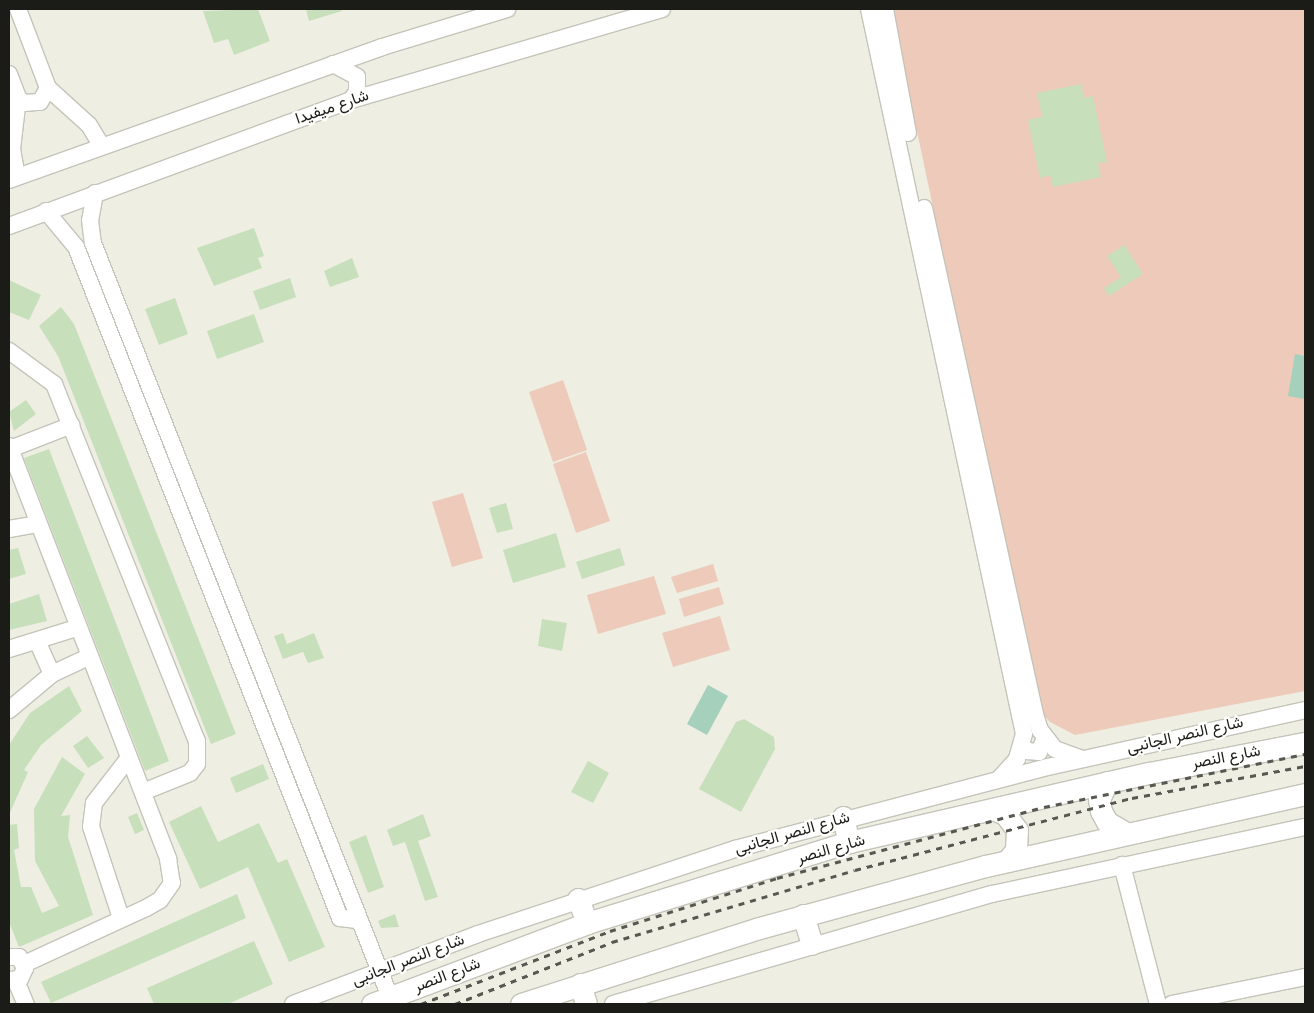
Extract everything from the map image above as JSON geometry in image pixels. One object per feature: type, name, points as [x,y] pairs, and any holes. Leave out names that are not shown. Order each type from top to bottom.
[{"type":"main road","name":"شارع النصر","points":[[381,1000],[587,923],[849,842],[1107,782],[1305,743]]},
{"type":"main road","points":[[1107,782],[1099,799],[1101,812],[1107,822],[1124,832]]},
{"type":"main road","points":[[521,1004],[583,994],[803,915],[1007,860],[1124,832],[1305,794]]},
{"type":"main road","points":[[993,809],[1011,818],[1017,830],[1016,850],[1007,860]]},
{"type":"main road","points":[[843,818],[849,842]]},
{"type":"main road","points":[[578,898],[587,923]]},
{"type":"main road","points":[[803,915],[812,944]]},
{"type":"street","points":[[18,9],[48,88],[89,125],[100,145]]},
{"type":"street","points":[[9,74],[18,98],[12,149],[13,178],[100,145],[333,64],[507,9]]},
{"type":"street","name":"شارع ميفيدا","points":[[9,226],[95,192],[351,100],[662,9]]},
{"type":"street","points":[[869,9],[1016,696],[1022,745],[1018,759],[998,779]]},
{"type":"street","points":[[885,9],[906,122],[1035,714],[1045,738],[1055,749],[1082,759]]},
{"type":"street","points":[[333,64],[357,77],[358,87],[351,100]]},
{"type":"street","points":[[18,98],[24,103],[40,102],[48,88]]},
{"type":"street","points":[[95,192],[90,232],[357,920],[379,970],[381,1000]]},
{"type":"street","points":[[46,211],[70,237],[109,331],[339,916],[345,922],[357,920]]},
{"type":"street","points":[[70,237],[77,230],[90,232]]},
{"type":"street","points":[[109,331],[125,325]]},
{"type":"street","points":[[9,351],[54,384],[72,425],[200,752],[190,773],[143,792]]},
{"type":"street","points":[[26,1004],[12,980],[25,972],[13,958],[121,918],[160,900],[172,883],[168,859],[143,792],[76,628],[9,448],[72,425]]},
{"type":"street","points":[[9,529],[36,524]]},
{"type":"street","points":[[9,649],[38,643],[76,628]]},
{"type":"street","points":[[38,643],[52,674]]},
{"type":"street","points":[[9,710],[52,674],[88,657]]},
{"type":"street","name":"شارع النصر الجانبى","points":[[293,1004],[379,970],[578,898],[843,818],[1082,759],[1305,710]]},
{"type":"street","points":[[1022,745],[1031,753],[1039,752],[1045,738]]},
{"type":"street","points":[[121,918],[91,827],[94,803],[128,759]]},
{"type":"street","points":[[613,1004],[812,944],[1122,865],[1305,827]]},
{"type":"street","points":[[1122,865],[1158,1004]]},
{"type":"street","points":[[1172,1004],[1305,977]]},
{"type":"shaded area","points":[[891,9],[1305,9],[1305,691],[1075,735],[1050,722],[1040,711]]},
{"type":"shaded area","points":[[1295,354],[1305,356],[1305,399],[1288,396]]},
{"type":"shaded area","points":[[563,380],[587,450],[553,462],[529,392]]},
{"type":"shaded area","points":[[586,452],[610,521],[576,533],[553,464]]},
{"type":"shaded area","points":[[463,493],[483,558],[452,567],[432,502]]},
{"type":"shaded area","points":[[713,564],[718,581],[677,593],[671,577]]},
{"type":"shaded area","points":[[654,576],[666,614],[598,634],[587,595]]},
{"type":"shaded area","points":[[719,587],[724,604],[684,617],[679,599]]},
{"type":"shaded area","points":[[720,616],[730,650],[673,667],[662,633]]},
{"type":"shaded area","points":[[708,685],[728,696],[707,735],[687,724]]},
{"type":"building","points":[[258,9],[270,41],[234,55],[228,39],[214,43],[203,11]]},
{"type":"building","points":[[306,9],[341,9],[342,11],[309,21]]},
{"type":"building","points":[[1081,84],[1084,98],[1093,96],[1107,162],[1098,163],[1101,177],[1053,187],[1050,175],[1040,178],[1028,120],[1042,117],[1037,93]]},
{"type":"building","points":[[254,228],[264,256],[258,258],[262,268],[214,286],[197,248]]},
{"type":"building","points":[[1124,245],[1143,274],[1109,296],[1104,288],[1121,277],[1107,256]]},
{"type":"building","points":[[352,258],[359,277],[330,287],[324,271]]},
{"type":"building","points":[[290,278],[296,297],[260,310],[253,291]]},
{"type":"building","points":[[9,280],[41,295],[29,320],[9,312]]},
{"type":"building","points":[[175,298],[188,334],[159,345],[145,309]]},
{"type":"building","points":[[61,307],[74,324],[236,734],[211,744],[58,356],[39,326]]},
{"type":"building","points":[[254,314],[264,342],[217,359],[207,331]]},
{"type":"building","points":[[26,400],[36,414],[14,431],[9,412]]},
{"type":"building","points":[[49,449],[169,761],[145,771],[24,458]]},
{"type":"building","points":[[506,503],[513,529],[497,533],[489,508]]},
{"type":"building","points":[[556,533],[566,567],[513,583],[503,550]]},
{"type":"building","points":[[18,548],[26,574],[9,579],[9,550]]},
{"type":"building","points":[[620,548],[625,565],[582,579],[576,562]]},
{"type":"building","points":[[39,594],[47,621],[9,630],[9,604]]},
{"type":"building","points":[[542,619],[567,623],[562,651],[538,646]]},
{"type":"building","points":[[283,633],[287,644],[314,633],[324,658],[308,663],[303,652],[283,659],[274,636]]},
{"type":"building","points":[[69,686],[82,711],[41,745],[24,770],[28,772],[9,815],[9,745],[30,713]]},
{"type":"building","points":[[744,719],[774,737],[775,749],[741,812],[699,789],[736,722]]},
{"type":"building","points":[[87,736],[104,758],[88,768],[73,746]]},
{"type":"building","points":[[62,757],[85,774],[61,816],[70,815],[68,837],[93,915],[19,947],[9,922],[9,825],[17,824],[19,848],[14,850],[21,887],[31,887],[42,913],[59,906],[35,861],[34,809]]},
{"type":"building","points":[[588,761],[609,773],[593,803],[571,792]]},
{"type":"building","points":[[263,764],[269,779],[236,793],[230,778]]},
{"type":"building","points":[[201,806],[218,842],[259,823],[278,863],[287,859],[325,947],[289,962],[248,867],[200,889],[169,822]]},
{"type":"building","points":[[137,813],[144,830],[135,834],[128,817]]},
{"type":"building","points":[[423,814],[431,836],[418,841],[438,897],[425,901],[405,842],[393,846],[387,830]]},
{"type":"building","points":[[366,835],[384,887],[368,893],[349,842]]},
{"type":"building","points":[[237,894],[246,918],[51,1003],[41,982]]},
{"type":"building","points":[[395,914],[399,927],[381,928],[378,921]]},
{"type":"building","points":[[254,941],[273,984],[228,1004],[154,1004],[147,988]]},
{"type":"railway","points":[[421,1004],[610,931],[777,878],[1044,807],[1305,754]]},
{"type":"railway","points":[[455,1004],[612,942],[855,870],[1132,798],[1305,766]]}]
